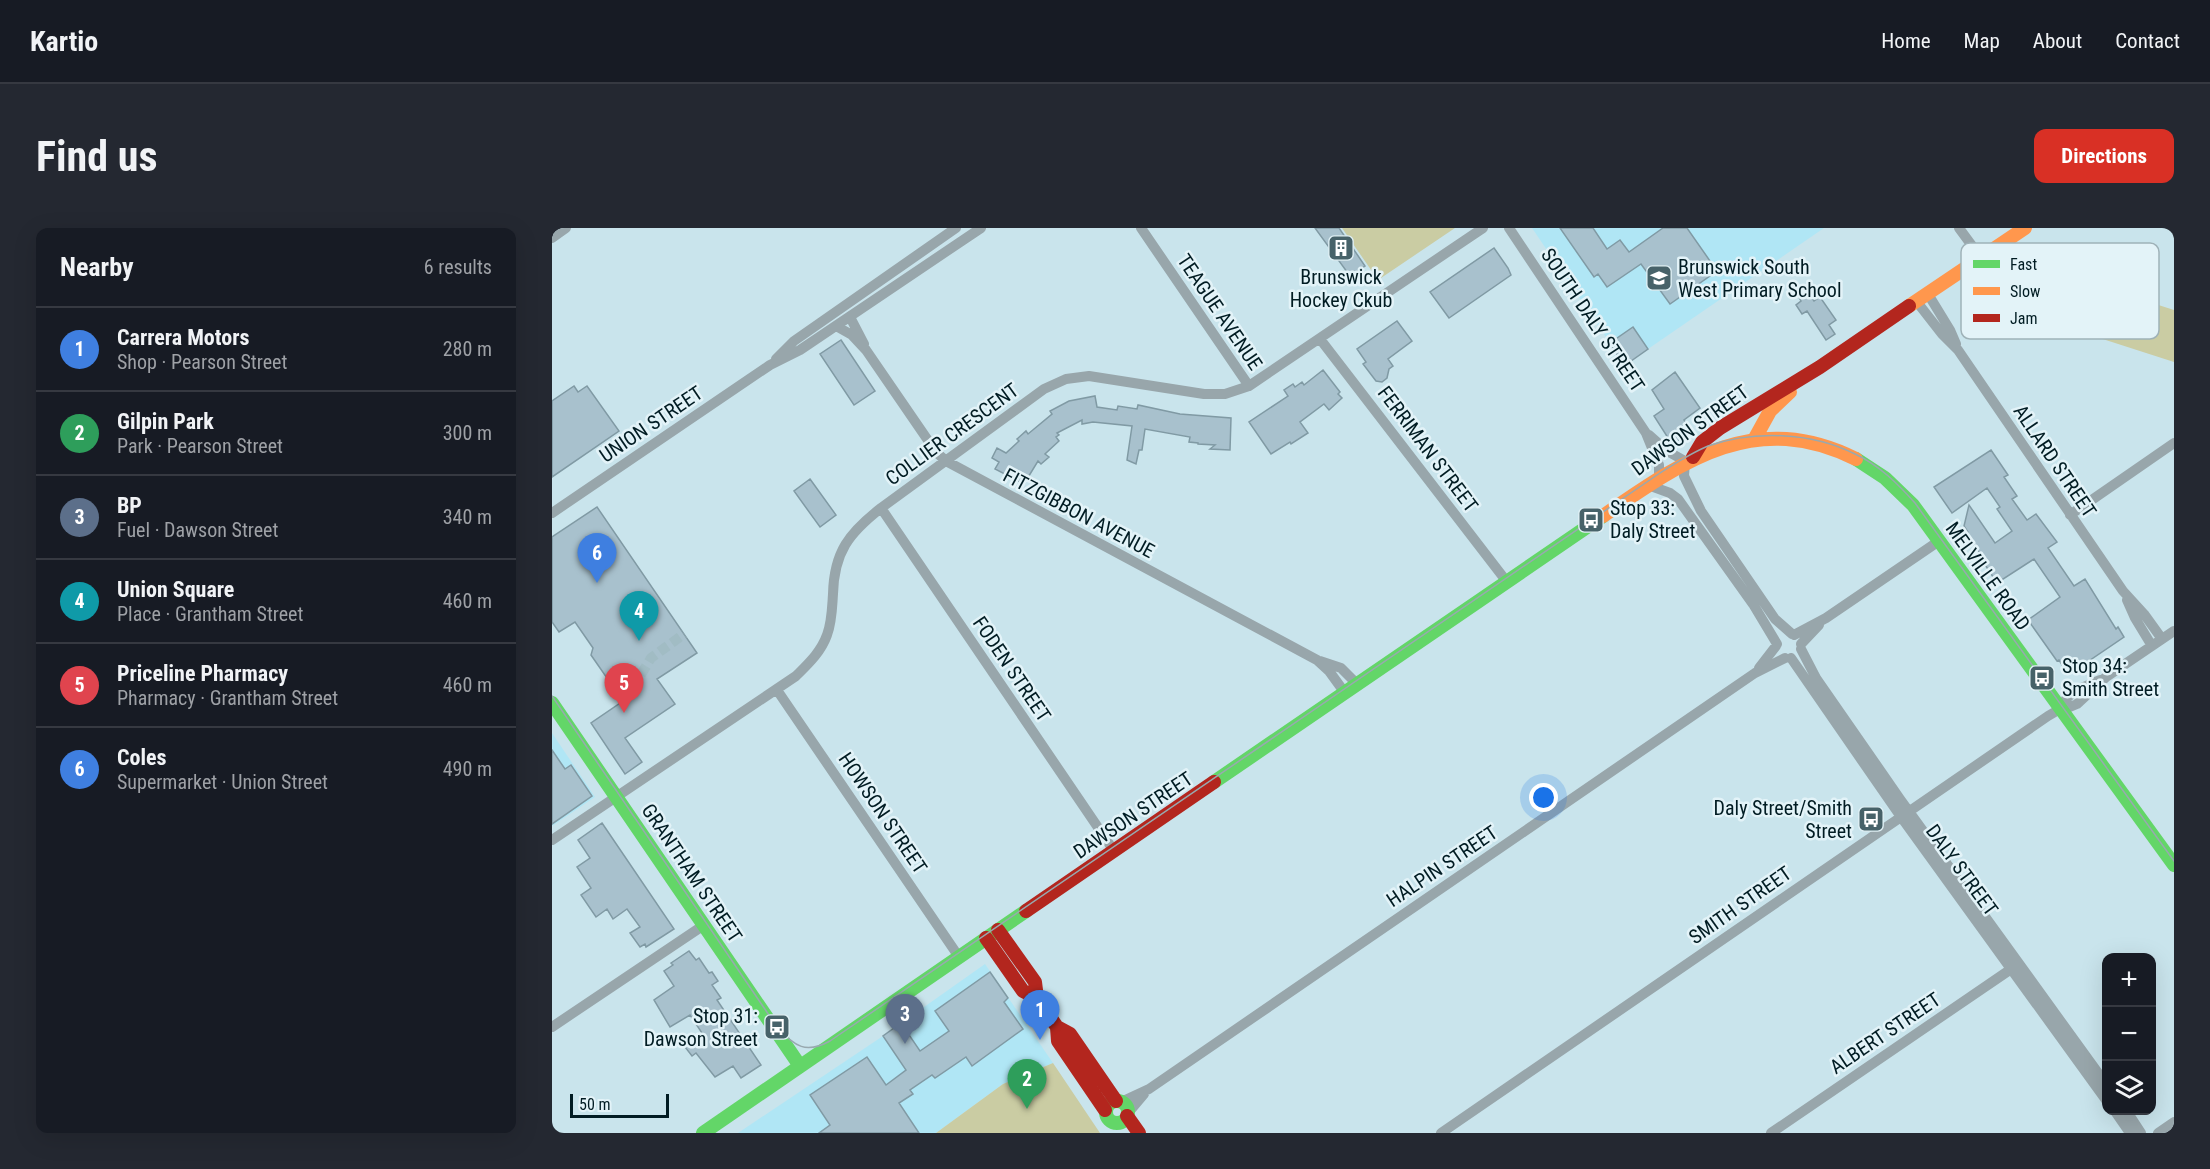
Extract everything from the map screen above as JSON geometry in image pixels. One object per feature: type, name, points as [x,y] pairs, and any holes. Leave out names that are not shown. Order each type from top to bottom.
[{"type":"main road","name":"DAWSON STREET","points":[[2003,243],[2025,228]]},
{"type":"main road","name":"DAWSON STREET","points":[[703,1133],[1614,508],[1689,459],[1702,442],[1720,428],[1820,367],[1961,272]]},
{"type":"main road","name":"DAWSON STREET","points":[[1754,440],[1770,411],[1820,367]]},
{"type":"main road","name":"MELVILLE ROAD","points":[[1689,459],[1733,442],[1786,439],[1820,445],[1854,457],[1883,476],[1899,490],[1939,541],[2174,866]]},
{"type":"main road","name":"GRANTHAM STREET","points":[[552,703],[800,1066]]},
{"type":"main road","points":[[998,930],[1035,982],[1037,998],[1057,1027],[1071,1034],[1139,1133]]},
{"type":"main road","points":[[986,938],[1023,991],[1037,998]]},
{"type":"main road","points":[[1057,1027],[1058,1041],[1105,1110],[1108,1120],[1119,1128],[1123,1108]]},
{"type":"main road","points":[[1105,1110],[1109,1104],[1123,1108]]},
{"type":"street","points":[[552,238],[566,228]]},
{"type":"street","name":"UNION STREET","points":[[770,365],[794,341],[956,228]]},
{"type":"street","name":"UNION STREET","points":[[552,513],[770,365],[800,350],[981,228]]},
{"type":"street","name":"TEAGUE AVENUE","points":[[1141,228],[1249,386]]},
{"type":"street","name":"COLLIER CRESCENT","points":[[552,840],[796,676],[821,649],[828,634],[838,557],[846,541],[856,529],[881,508],[1044,389],[1066,379],[1089,376],[1204,394],[1225,394],[1249,386],[1483,228]]},
{"type":"street","name":"SOUTH DALY STREET","points":[[1509,228],[1646,433],[1659,465],[1654,481]]},
{"type":"street","points":[[1959,228],[1970,243]]},
{"type":"street","name":"ALLARD STREET","points":[[1923,298],[1942,334],[1958,350],[2123,591],[2162,639]]},
{"type":"street","name":"FITZGIBBON AVENUE","points":[[850,317],[866,350]]},
{"type":"street","name":"FITZGIBBON AVENUE","points":[[836,326],[852,335],[866,350],[930,443],[946,460],[1317,660],[1341,668],[1357,684]]},
{"type":"street","name":"FERRIMAN STREET","points":[[1320,339],[1507,582]]},
{"type":"street","name":"SOUTH DALY STREET","points":[[1646,433],[1667,451],[1689,459]]},
{"type":"street","points":[[2070,515],[2174,443]]},
{"type":"street","name":"DALY STREET","points":[[1689,459],[1684,476],[1701,511],[1774,619],[1797,641],[1816,678],[1905,814]]},
{"type":"street","points":[[1654,481],[1678,499],[1753,604],[1777,645],[1779,654],[1788,658],[1797,655],[1797,641]]},
{"type":"street","name":"FODEN STREET","points":[[881,508],[1114,851]]},
{"type":"street","points":[[1797,641],[1826,618],[1939,541]]},
{"type":"street","name":"ALLARD STREET","points":[[2123,591],[2134,618],[2152,645]]},
{"type":"street","name":"SMITH STREET","points":[[1442,1133],[2060,709],[2065,710],[2077,704],[2106,677],[2174,631]]},
{"type":"street","points":[[1777,645],[1784,635],[1797,641]]},
{"type":"street","name":"HALPIN STREET","points":[[1755,673],[1777,645]]},
{"type":"street","name":"DALY STREET","points":[[1788,658],[2015,966],[2102,1079]]},
{"type":"street","name":"HALPIN STREET","points":[[1123,1108],[1755,673],[1788,658]]},
{"type":"street","name":"FITZGIBBON AVENUE","points":[[1317,660],[1329,671],[1345,693]]},
{"type":"street","name":"HOWSON STREET","points":[[777,690],[959,957]]},
{"type":"street","points":[[552,1027],[704,925]]},
{"type":"street","name":"DALY STREET","points":[[2015,966],[2102,1095]]},
{"type":"street","name":"ALBERT STREET","points":[[1771,1133],[2015,966]]},
{"type":"street","points":[[2117,1115],[2130,1133]]},
{"type":"street","points":[[2129,1115],[2141,1133]]},
{"type":"street","points":[[2158,1133],[2174,1122]]},
{"type":"shaded area","name":"Brunswick South West Primary School","points":[[1532,228],[1824,228],[1648,349],[1633,327],[1610,343]]},
{"type":"shaded area","points":[[552,733],[595,797],[552,826]]},
{"type":"shaded area","points":[[985,964],[1053,1063],[1003,1084],[936,1133],[738,1133],[883,1036]]},
{"type":"green space","points":[[1342,228],[1455,228],[1378,280]]},
{"type":"green space","points":[[2159,305],[2174,310],[2174,362],[2103,339],[2159,339]]},
{"type":"green space","points":[[1053,1063],[1100,1133],[936,1133],[1003,1084]]},
{"type":"building","name":"Brunswick Hockey Ckub","points":[[1315,228],[1339,228],[1365,266],[1350,276]]},
{"type":"building","points":[[1560,228],[1593,228],[1607,249],[1620,240],[1629,252],[1663,228],[1687,228],[1717,271],[1670,304],[1641,264],[1607,287],[1598,274],[1594,277]]},
{"type":"building","points":[[1494,248],[1511,275],[1449,318],[1430,292]]},
{"type":"building","points":[[1805,288],[1814,301],[1820,297],[1836,320],[1829,325],[1835,334],[1826,340],[1807,311],[1802,314],[1796,305],[1801,301],[1797,294]]},
{"type":"building","points":[[1397,321],[1412,341],[1388,359],[1393,366],[1389,369],[1387,378],[1382,382],[1376,381],[1363,364],[1366,362],[1357,349]]},
{"type":"building","points":[[1633,327],[1648,349],[1624,366],[1610,343]]},
{"type":"building","points":[[841,340],[875,391],[854,405],[820,354]]},
{"type":"building","points":[[1323,370],[1342,398],[1329,410],[1324,404],[1300,422],[1308,433],[1271,454],[1249,422],[1288,396],[1284,390],[1293,384],[1295,387],[1302,382],[1304,385]]},
{"type":"building","points":[[1675,372],[1700,408],[1684,420],[1691,431],[1677,441],[1670,441],[1654,416],[1664,409],[1652,390]]},
{"type":"building","points":[[574,386],[578,392],[587,386],[619,431],[552,477],[552,401]]},
{"type":"building","points":[[1095,396],[1097,407],[1117,410],[1118,406],[1137,409],[1138,405],[1180,414],[1231,418],[1230,450],[1210,449],[1215,445],[1189,442],[1190,437],[1145,429],[1142,450],[1139,450],[1136,464],[1127,460],[1132,426],[1093,422],[1082,424],[1082,420],[1057,433],[1059,435],[1056,437],[1059,441],[1045,454],[1049,457],[1041,464],[1038,461],[1024,484],[995,469],[999,462],[992,458],[997,448],[1006,453],[1026,431],[1028,434],[1052,414],[1050,411],[1069,401]]},
{"type":"building","points":[[1991,450],[2008,475],[2004,477],[2017,496],[2012,499],[2027,520],[2036,514],[2057,542],[2048,548],[2074,586],[2085,579],[2116,629],[2118,627],[2124,637],[2071,673],[2066,671],[2059,660],[2057,661],[2028,620],[2060,597],[2034,559],[1997,583],[1967,535],[1968,532],[1964,526],[1969,505],[1995,543],[2012,531],[1997,509],[2000,507],[1987,488],[1952,513],[1934,487]]},
{"type":"building","points":[[810,479],[836,515],[820,527],[794,491]]},
{"type":"building","points":[[597,507],[697,653],[657,679],[675,704],[625,738],[642,762],[625,774],[591,723],[623,701],[591,655],[593,648],[575,622],[559,632],[552,622],[552,537]]},
{"type":"building","points":[[552,750],[565,769],[571,765],[592,796],[552,824]]},
{"type":"building","points":[[602,823],[674,929],[646,947],[645,944],[640,947],[630,933],[640,927],[627,909],[613,919],[607,909],[596,917],[581,895],[591,888],[577,867],[590,858],[578,840]]},
{"type":"building","points":[[689,951],[696,960],[699,958],[709,973],[712,972],[718,981],[712,985],[721,998],[717,1000],[761,1065],[741,1078],[733,1066],[715,1077],[696,1053],[692,1056],[682,1043],[702,1033],[690,1015],[670,1027],[654,1000],[674,986],[664,971],[673,965],[671,963]]},
{"type":"building","points":[[990,972],[1008,998],[1004,1002],[1023,1029],[972,1066],[966,1057],[935,1078],[932,1075],[910,1090],[913,1094],[899,1103],[919,1133],[819,1133],[830,1125],[810,1095],[867,1057],[886,1085],[906,1070],[883,1036],[901,1023],[920,1051],[949,1031],[935,1011]]},
{"type":"tunnel","points":[[616,691],[640,676],[651,658],[684,634]]},
{"type":"tram line","points":[[552,696],[777,1027],[795,1044],[807,1048],[814,1047],[830,1041],[1660,473],[1708,446],[1744,437],[1782,436],[1820,441],[1864,458],[1888,475],[1915,503],[2174,861]]},
{"type":"traffic: fast","points":[[1856,459],[1885,478],[1913,505],[2174,865]]},
{"type":"traffic: fast","points":[[1214,782],[1603,516]]},
{"type":"traffic: fast","points":[[552,703],[800,1066]]},
{"type":"traffic: fast","points":[[703,1133],[1026,911]]},
{"type":"traffic: fast","points":[[1113,1101],[1121,1101],[1128,1108],[1128,1112],[1128,1116],[1121,1123],[1113,1123],[1106,1116],[1106,1108],[1113,1101]]},
{"type":"traffic: slow","points":[[2003,243],[2025,228]]},
{"type":"traffic: slow","points":[[1909,306],[1961,271]]},
{"type":"traffic: slow","points":[[1754,440],[1770,411],[1790,392]]},
{"type":"traffic: slow","points":[[1603,516],[1663,476],[1692,460],[1722,448],[1753,440],[1786,439],[1820,445],[1856,459]]},
{"type":"traffic: jam","points":[[1693,457],[1702,442],[1720,428],[1820,367],[1909,306]]},
{"type":"traffic: jam","points":[[1026,911],[1214,782]]},
{"type":"traffic: jam","points":[[998,930],[1035,982],[1037,998],[1057,1027],[1058,1041],[1105,1110]]},
{"type":"traffic: jam","points":[[986,938],[1023,991],[1037,998]]},
{"type":"traffic: jam","points":[[1057,1027],[1070,1034],[1116,1101]]},
{"type":"traffic: jam","points":[[1127,1116],[1139,1133]]},
{"type":"place","name":"Brunswick Hockey Ckub","points":[[1341,248]]},
{"type":"place","name":"Brunswick South West Primary School","points":[[1659,278]]},
{"type":"place","name":"Stop 33: Daly Street","points":[[1591,520]]},
{"type":"place","name":"Coles","points":[[597,583]]},
{"type":"place","name":"Union Square","points":[[639,641]]},
{"type":"place","name":"Stop 34: Smith Street","points":[[2042,678]]},
{"type":"place","name":"Priceline Pharmacy","points":[[624,713]]},
{"type":"place","name":"Daly Street/Smith Street","points":[[1871,819]]},
{"type":"place","name":"Stop 31: Dawson Street","points":[[777,1027]]},
{"type":"place","name":"Carrera Motors","points":[[1040,1040]]},
{"type":"place","name":"BP","points":[[905,1044]]},
{"type":"place","name":"Gilpin Park","points":[[1027,1109]]}]
